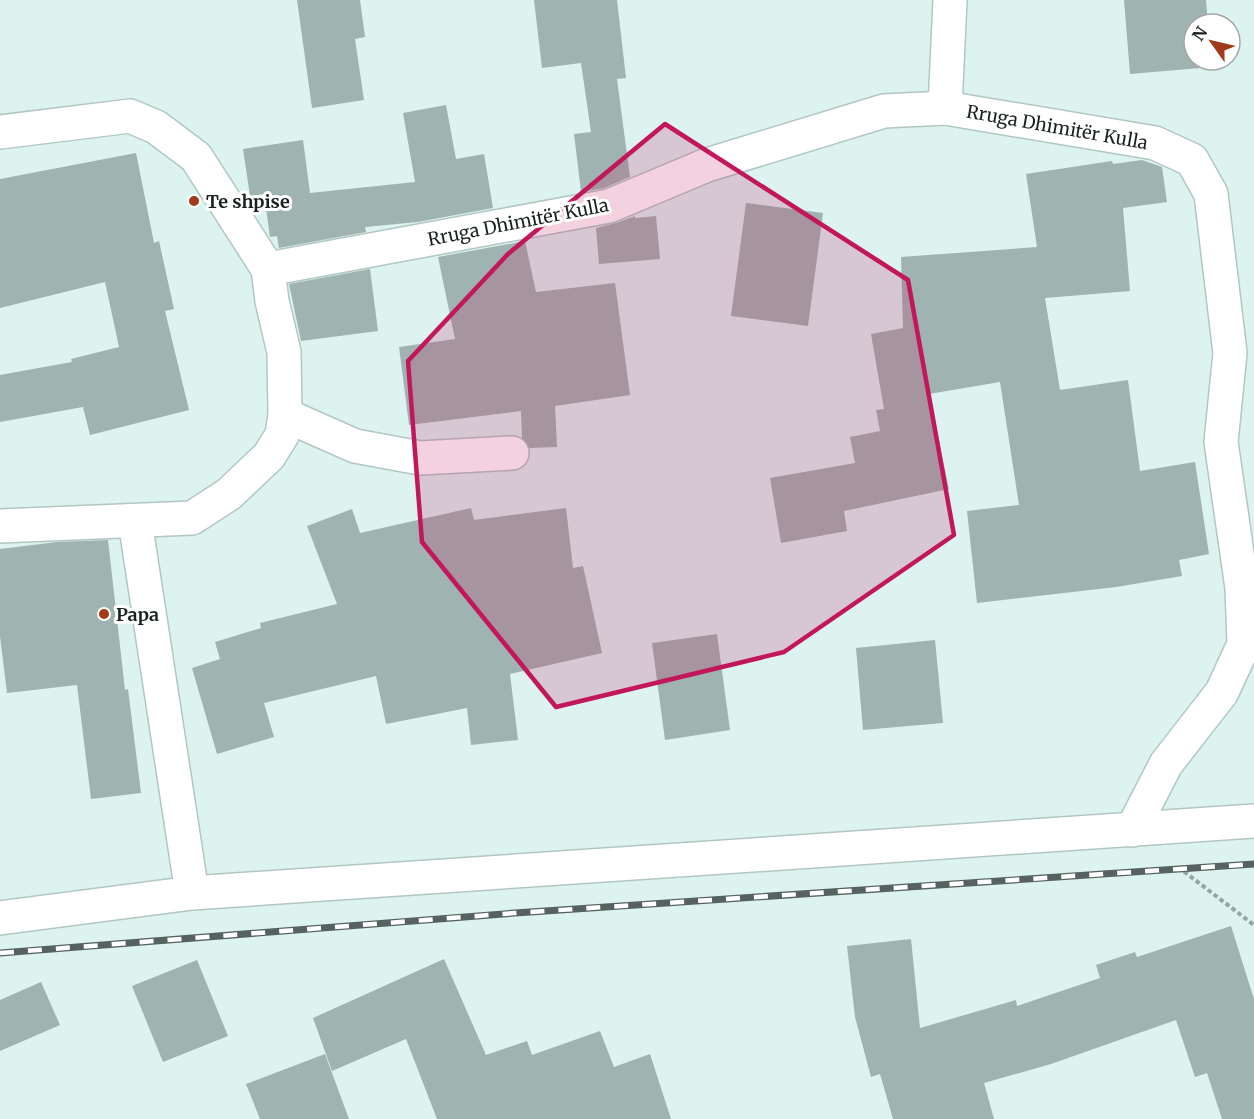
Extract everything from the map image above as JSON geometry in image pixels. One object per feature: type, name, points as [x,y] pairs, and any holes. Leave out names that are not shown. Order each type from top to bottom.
[{"type":"street","points":[[945,108],[950,0]]},
{"type":"street","name":"Rruga Dhimitër Kulla","points":[[268,269],[609,206],[707,165],[884,111],[945,108],[1155,143],[1192,160],[1211,194],[1230,353],[1221,442],[1242,588],[1244,644],[1222,692],[1166,764],[1132,830]]},
{"type":"street","points":[[0,132],[130,116],[156,127],[196,156],[268,269],[272,301],[284,352],[285,415],[282,435],[269,456],[229,494],[192,518],[0,526]]},
{"type":"street","points":[[285,415],[356,446],[420,458],[512,453]]},
{"type":"street","points":[[135,521],[192,893]]},
{"type":"street","points":[[0,918],[192,893],[1254,821]]},
{"type":"path","points":[[1132,830],[1254,925]]},
{"type":"highlighted area","points":[[665,124],[908,280],[954,535],[784,652],[556,707],[422,542],[408,361],[508,254]]},
{"type":"building","points":[[297,0],[360,0],[365,37],[355,39],[364,100],[312,108]]},
{"type":"building","points":[[534,0],[617,0],[626,78],[617,79],[630,177],[604,188],[581,192],[574,134],[591,132],[581,63],[542,68]]},
{"type":"building","points":[[1124,0],[1206,0],[1207,12],[1182,12],[1182,70],[1130,74]]},
{"type":"building","points":[[446,105],[456,159],[484,154],[493,208],[418,222],[365,227],[366,232],[279,248],[277,236],[270,237],[264,194],[250,196],[243,149],[303,140],[310,193],[415,182],[403,113]]},
{"type":"building","points":[[136,153],[154,243],[159,241],[174,309],[165,311],[189,410],[90,435],[83,407],[0,422],[0,375],[72,362],[71,359],[119,347],[105,282],[0,308],[0,179]]},
{"type":"building","points":[[1142,160],[1162,167],[1167,202],[1123,208],[1130,291],[1045,298],[1060,390],[1128,380],[1140,471],[1195,462],[1209,554],[1179,560],[1182,576],[1116,587],[977,603],[967,511],[1019,505],[1000,382],[929,394],[949,489],[844,511],[847,531],[781,543],[770,478],[855,463],[850,437],[880,431],[876,410],[884,409],[871,334],[903,328],[901,257],[1037,247],[1026,174],[1112,161],[1113,164]]},
{"type":"building","points":[[746,203],[823,213],[808,326],[731,316]]},
{"type":"building","points":[[635,216],[635,218],[656,216],[660,259],[599,264],[596,228]]},
{"type":"building","points":[[525,241],[536,292],[615,283],[630,395],[555,406],[557,447],[529,448],[522,438],[521,411],[409,425],[399,347],[455,339],[438,257]]},
{"type":"building","points":[[370,269],[378,331],[301,341],[289,284]]},
{"type":"building","points":[[471,508],[474,520],[566,508],[573,568],[583,566],[602,653],[510,674],[518,740],[471,745],[467,708],[386,724],[376,676],[264,703],[274,737],[217,754],[192,668],[220,659],[215,642],[261,628],[260,623],[337,604],[307,526],[352,509],[360,533]]},
{"type":"building","points":[[108,540],[125,690],[128,689],[141,793],[91,799],[77,685],[7,693],[0,636],[0,549],[57,542]]},
{"type":"building","points":[[717,634],[730,730],[665,740],[652,643]]},
{"type":"building","points":[[935,640],[943,723],[863,730],[856,648]]},
{"type":"building","points":[[1231,926],[1254,999],[1254,1119],[1222,1119],[1207,1073],[1195,1077],[1176,1020],[1051,1064],[984,1083],[994,1119],[893,1119],[880,1074],[871,1077],[855,1017],[847,946],[911,939],[920,1028],[1016,1000],[1017,1006],[1100,978],[1096,965],[1135,952],[1137,957]]},
{"type":"building","points":[[444,959],[486,1055],[527,1041],[532,1055],[600,1031],[614,1067],[650,1054],[671,1119],[437,1119],[406,1039],[332,1071],[313,1018]]},
{"type":"building","points":[[197,960],[228,1036],[163,1062],[132,986]]},
{"type":"building","points":[[41,982],[60,1025],[0,1051],[0,1000]]},
{"type":"building","points":[[325,1054],[349,1119],[260,1119],[246,1084]]},
{"type":"railway","points":[[0,953],[515,913],[1254,864]]},
{"type":"place","name":"Te shpise","points":[[194,201]]},
{"type":"place","name":"Papa","points":[[104,614]]}]
